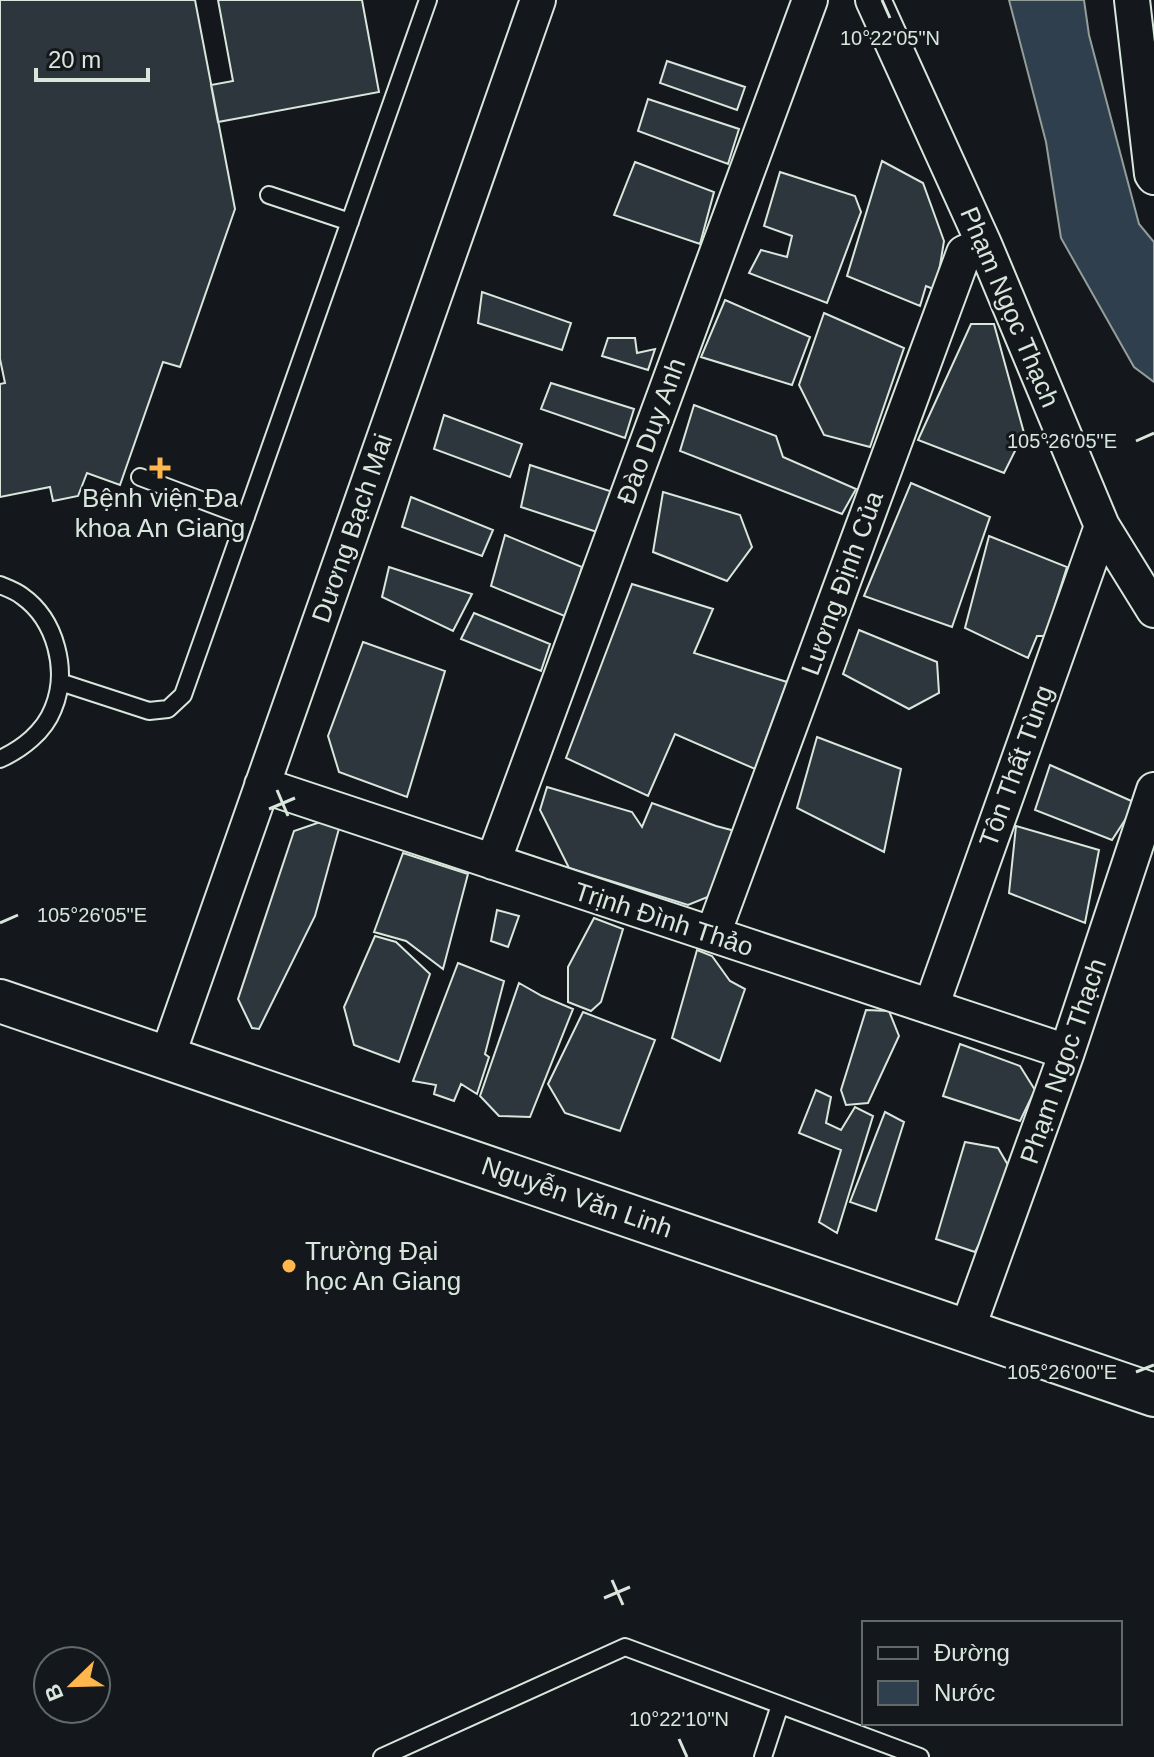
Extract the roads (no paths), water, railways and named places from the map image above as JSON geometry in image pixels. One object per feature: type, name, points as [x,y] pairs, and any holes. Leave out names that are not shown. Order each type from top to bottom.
[{"type":"street","name":"Dương Bạch Mai","points":[[167,1057],[538,0]]},
{"type":"street","name":"Đào Duy Anh","points":[[493,862],[810,0]]},
{"type":"street","name":"Phạm Ngọc Thạch","points":[[873,0],[984,244],[1102,526],[1154,610]]},
{"type":"street","points":[[1132,0],[1154,177]]},
{"type":"street","name":"Lương Định Của","points":[[713,934],[964,253],[984,244]]},
{"type":"street","name":"Tôn Thất Tùng","points":[[931,1007],[1102,526]]},
{"type":"street","name":"Trịnh Đình Thảo","points":[[262,785],[1067,1052]]},
{"type":"street","name":"Phạm Ngọc Thạch","points":[[967,1330],[1067,1052],[1154,790]]},
{"type":"street","name":"Nguyễn Văn Linh","points":[[0,1001],[1154,1395]]},
{"type":"lane","points":[[60,682],[149,711],[168,709],[183,695],[428,0]]},
{"type":"lane","points":[[269,195],[350,222]]},
{"type":"lane","points":[[140,477],[246,517]]},
{"type":"lane","points":[[0,585],[24,597],[45,620],[58,650],[60,682],[53,710],[38,734],[16,752],[0,759]]},
{"type":"lane","points":[[382,1757],[625,1647],[920,1757]]},
{"type":"lane","points":[[763,1757],[780,1705]]},
{"type":"water","points":[[1009,0],[1084,0],[1089,35],[1139,224],[1154,242],[1154,382],[1134,367],[1061,238],[1046,142]]},
{"type":"place","name":"Bệnh viện Đa khoa An Giang","points":[[160,468]]},
{"type":"place","name":"Trường Đại học An Giang","points":[[289,1266]]}]
